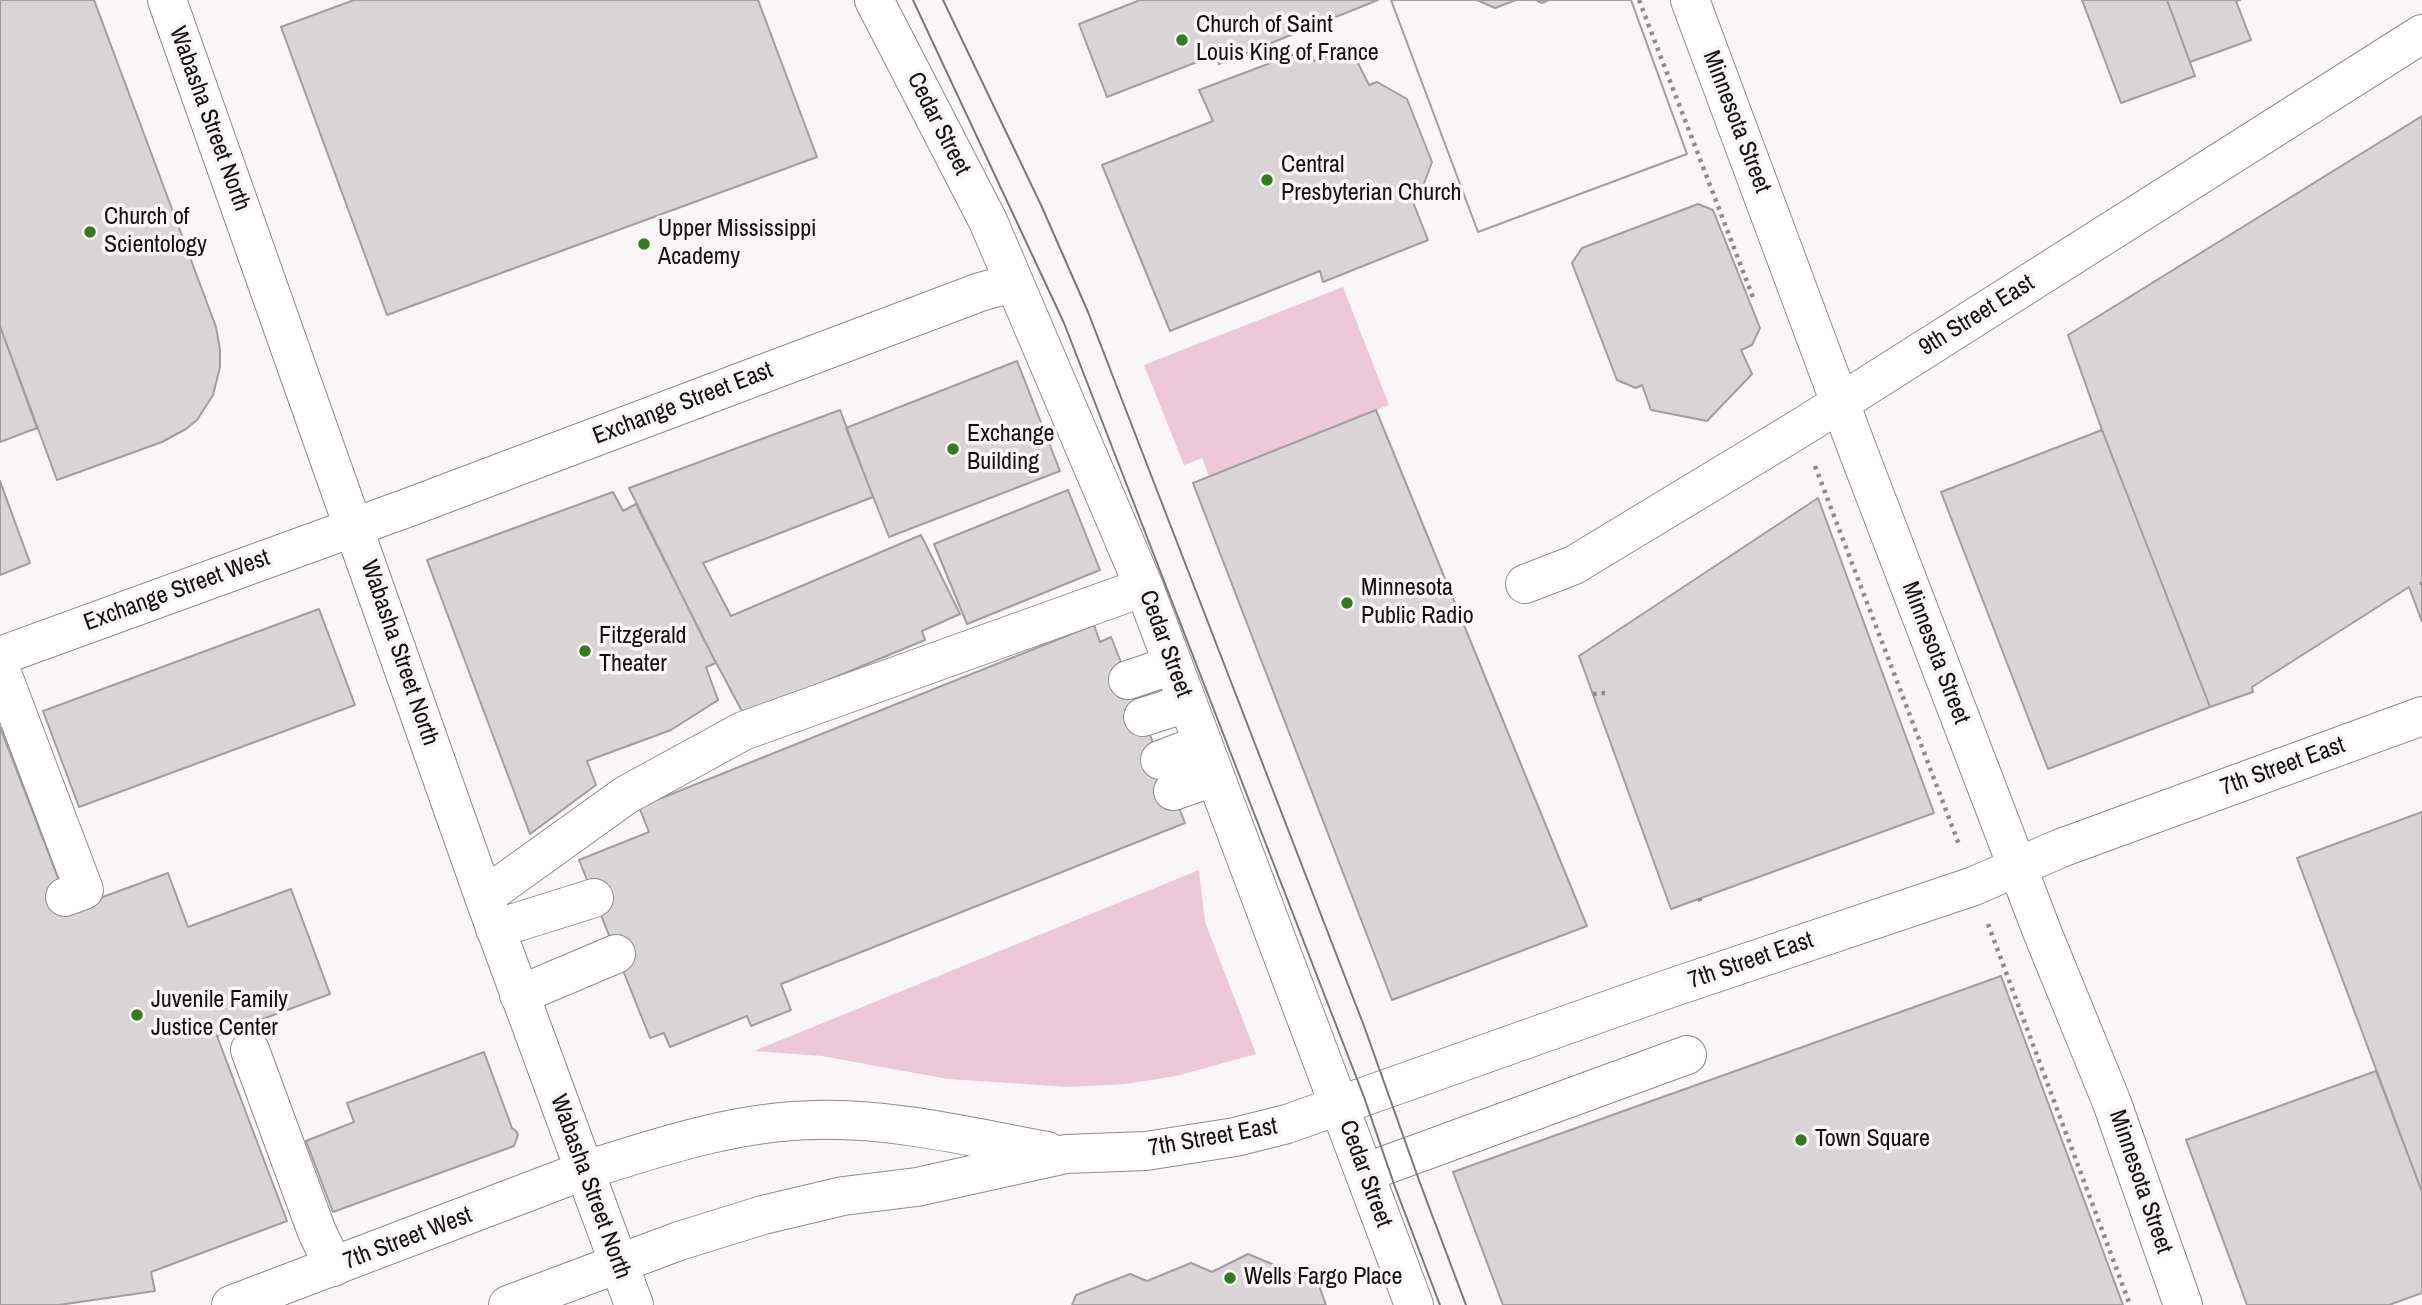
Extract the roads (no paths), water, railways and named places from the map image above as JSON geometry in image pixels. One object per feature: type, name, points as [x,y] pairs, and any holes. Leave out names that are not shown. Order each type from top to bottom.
[{"type":"street","name":"Wabasha Street North","points":[[167,0],[489,913],[634,1305]]},
{"type":"street","name":"Cedar Street","points":[[873,0],[988,222],[1144,587],[1414,1305]]},
{"type":"street","name":"Minnesota Street","points":[[1690,0],[1840,403],[2018,867],[2112,1103],[2183,1305]]},
{"type":"street","name":"9th Street East","points":[[1525,584],[1574,565],[1840,403],[2422,34]]},
{"type":"street","name":"Exchange Street East","points":[[354,527],[980,292],[1013,284]]},
{"type":"street","name":"Exchange Street West","points":[[0,656],[354,527]]},
{"type":"street","points":[[489,913],[626,795],[743,731],[1144,587]]},
{"type":"street","points":[[1128,680],[1173,665]]},
{"type":"street","points":[[0,668],[84,890],[65,897]]},
{"type":"street","points":[[1143,717],[1186,703]]},
{"type":"street","name":"7th Street East","points":[[618,1265],[679,1241],[763,1215],[843,1196],[917,1187],[1066,1154],[1146,1151],[1235,1137],[1287,1124],[1665,990],[1974,886],[2061,848],[2422,716]]},
{"type":"street","points":[[1166,775],[1208,760]]},
{"type":"street","points":[[489,913],[594,898]]},
{"type":"street","points":[[519,995],[616,954]]},
{"type":"street","points":[[250,1051],[317,1232],[334,1267]]},
{"type":"street","points":[[1364,1173],[1687,1055]]},
{"type":"street","name":"7th Street East","points":[[583,1171],[732,1128],[815,1120],[890,1123],[1066,1154]]},
{"type":"street","name":"7th Street West","points":[[232,1305],[583,1171]]},
{"type":"street","points":[[508,1305],[618,1265]]},
{"type":"tram line","points":[[913,0],[1064,323],[1364,1097],[1440,1305]]},
{"type":"tram line","points":[[943,0],[1041,205],[1088,312],[1364,1026],[1466,1305]]},
{"type":"place","name":"Church of Saint Louis King of France","points":[[1182,40]]},
{"type":"place","name":"Central Presbyterian Church","points":[[1267,180]]},
{"type":"place","name":"Church of Scientology","points":[[90,232]]},
{"type":"place","name":"Upper Mississippi Academy","points":[[644,244]]},
{"type":"place","name":"Exchange Building","points":[[953,449]]},
{"type":"place","name":"Minnesota Public Radio","points":[[1347,603]]},
{"type":"place","name":"Fitzgerald Theater","points":[[585,651]]},
{"type":"place","name":"Juvenile Family Justice Center","points":[[137,1015]]},
{"type":"place","name":"Town Square","points":[[1801,1140]]},
{"type":"place","name":"Wells Fargo Place","points":[[1230,1278]]}]
